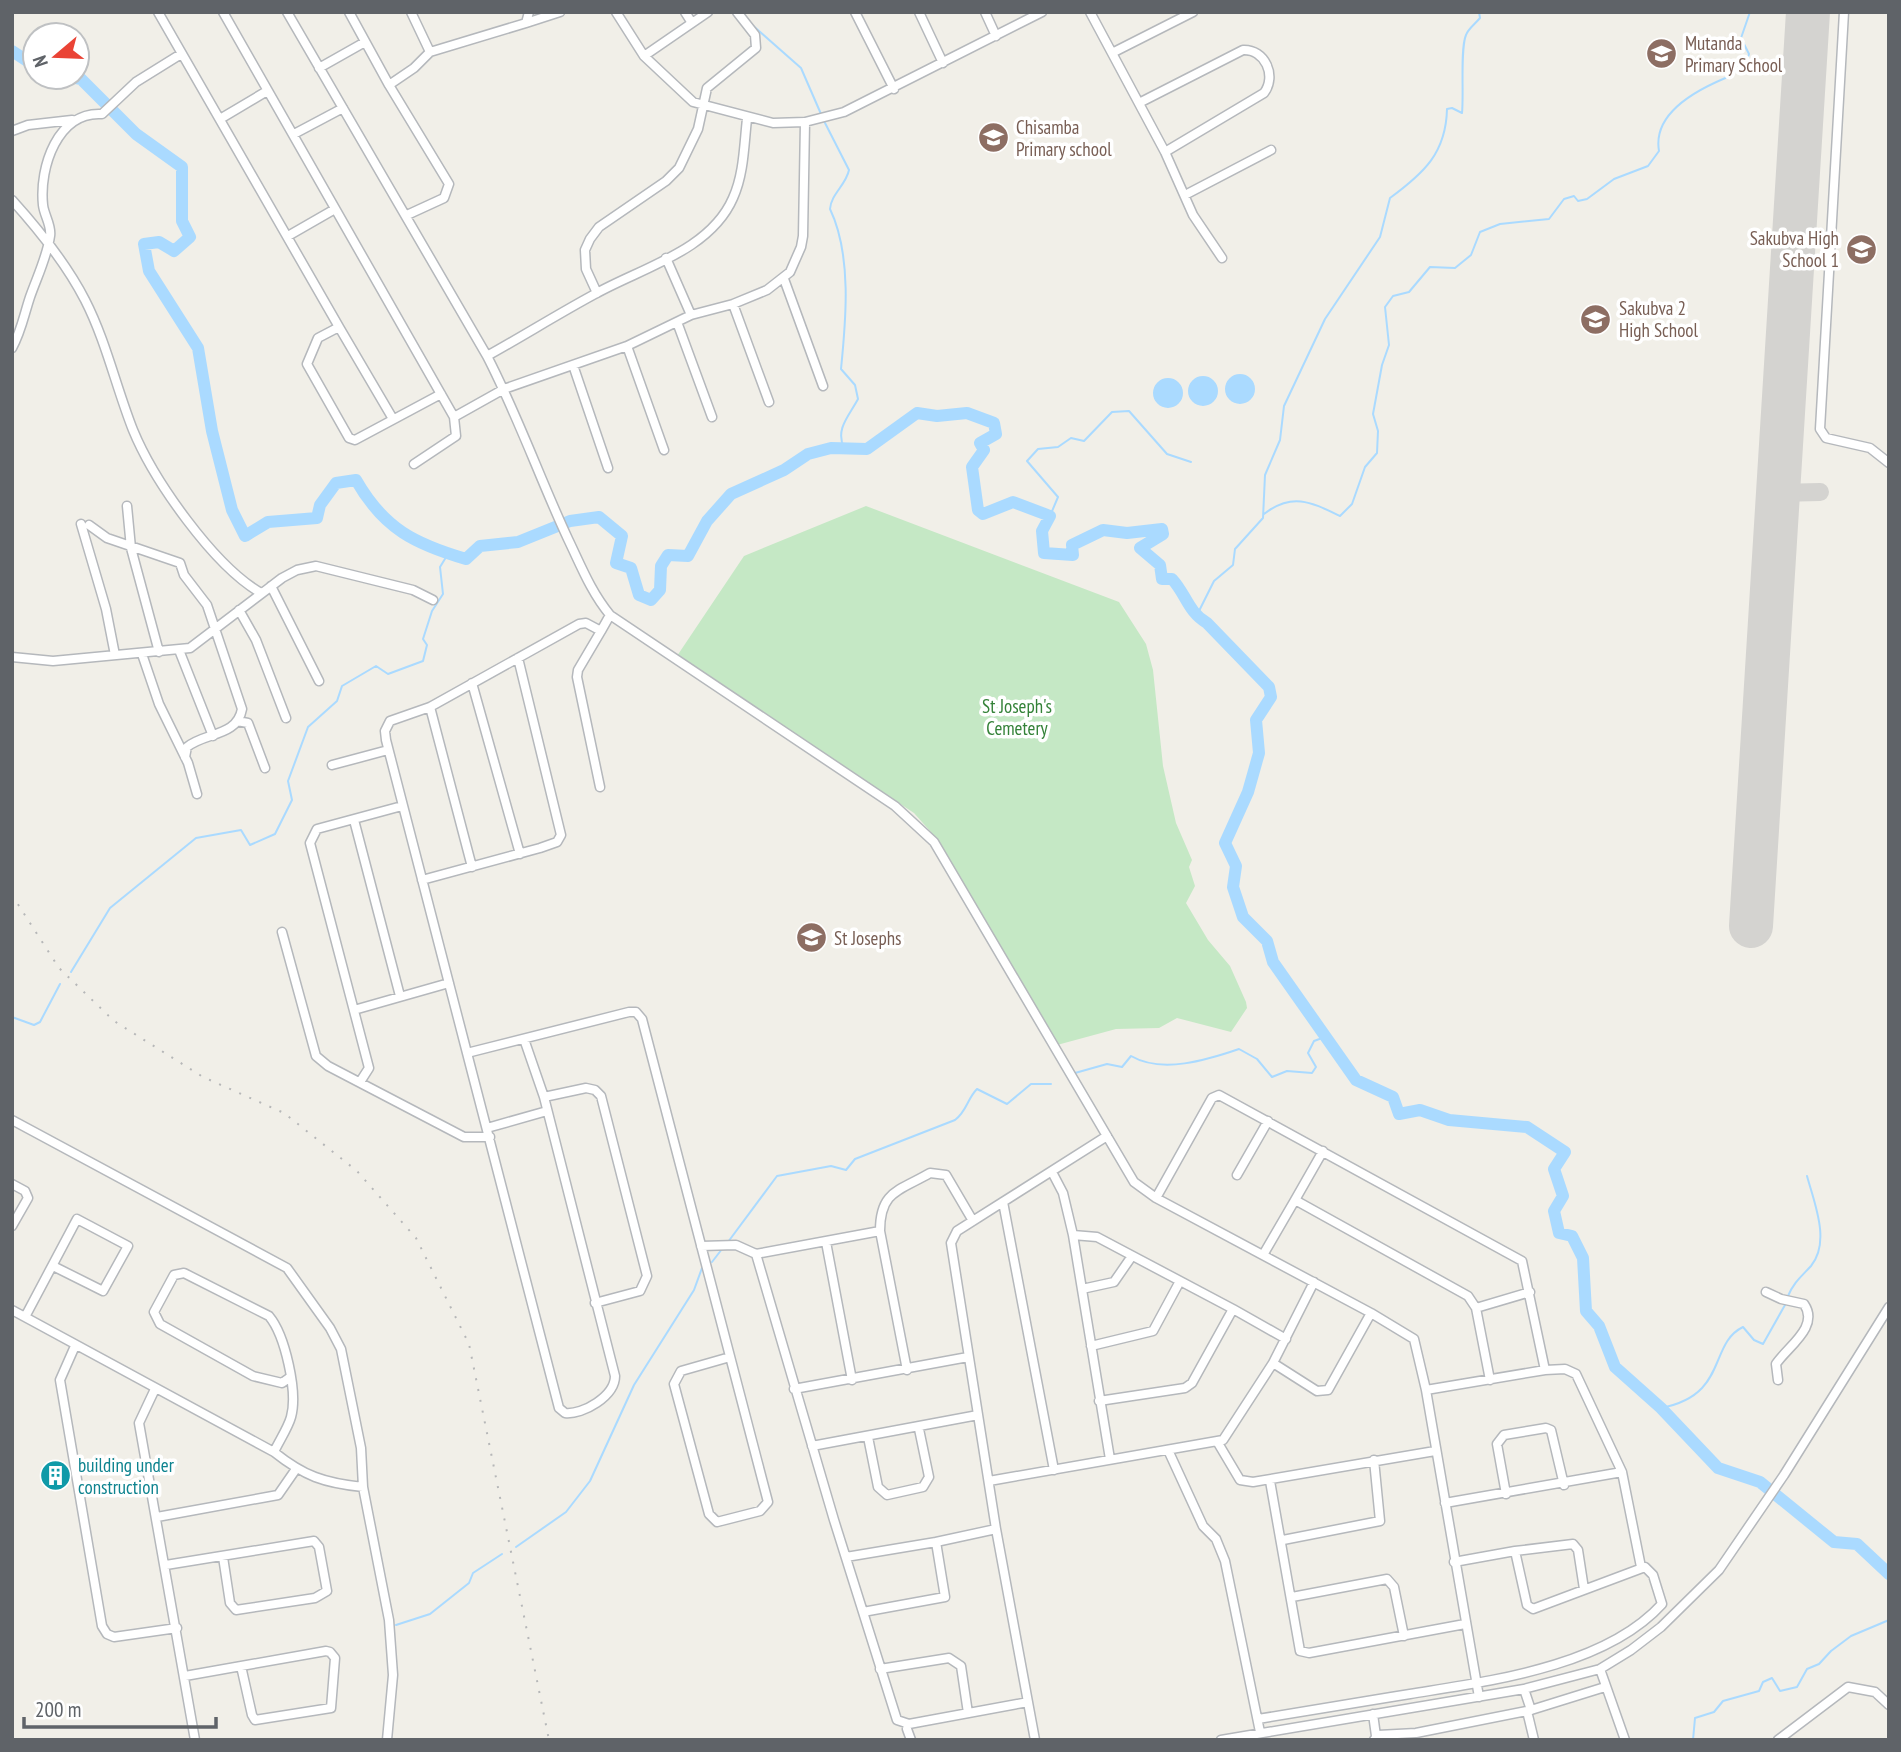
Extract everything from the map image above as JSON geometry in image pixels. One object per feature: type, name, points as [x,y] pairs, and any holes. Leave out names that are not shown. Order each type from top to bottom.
[{"type":"street","points":[[158,12],[393,419]]},
{"type":"street","points":[[223,12],[454,417],[456,436],[414,464]]},
{"type":"street","points":[[287,12],[407,215],[505,389],[557,519],[595,596],[610,615],[895,806],[934,842],[998,955],[1134,1182],[1156,1198],[1371,1312],[1414,1339],[1426,1390],[1479,1697]]},
{"type":"street","points":[[349,12],[389,85],[449,184],[443,198],[407,215]]},
{"type":"street","points":[[411,12],[430,52]]},
{"type":"street","points":[[526,23],[529,12]]},
{"type":"street","points":[[389,85],[414,68],[430,52],[560,12]]},
{"type":"street","points":[[616,12],[644,56],[693,102],[747,119],[772,123],[819,119],[894,89],[1042,12]]},
{"type":"street","points":[[685,12],[692,23]]},
{"type":"street","points":[[644,56],[708,12]]},
{"type":"street","points":[[597,293],[586,269],[585,250],[590,239],[599,226],[666,181],[678,168],[698,129],[707,88],[756,48],[755,35],[737,12]]},
{"type":"street","points":[[855,12],[894,89]]},
{"type":"street","points":[[919,12],[943,63]]},
{"type":"street","points":[[985,12],[996,36]]},
{"type":"street","points":[[1090,12],[1165,152],[1194,215],[1222,258]]},
{"type":"street","points":[[1112,53],[1194,12]]},
{"type":"street","points":[[1844,12],[1820,429],[1826,438],[1870,448],[1889,463]]},
{"type":"street","points":[[319,68],[365,42]]},
{"type":"street","points":[[1139,103],[1243,50],[1263,56],[1270,75],[1264,93],[1165,152]]},
{"type":"street","points":[[12,131],[28,125],[67,122],[87,114],[102,114],[135,82],[181,54]]},
{"type":"street","points":[[220,119],[267,91]]},
{"type":"street","points":[[294,134],[343,108]]},
{"type":"street","points":[[12,348],[48,242],[50,230],[43,206],[44,170],[62,130],[74,119]]},
{"type":"street","points":[[487,356],[597,293],[688,247],[707,232],[733,199],[739,181],[747,119]]},
{"type":"street","points":[[454,417],[505,389],[627,346],[691,315],[733,304],[784,279],[801,247],[803,236],[804,122]]},
{"type":"street","points":[[1185,195],[1272,150]]},
{"type":"street","points":[[12,200],[48,242],[84,298],[97,327],[134,433],[160,477],[183,513],[227,568],[261,593]]},
{"type":"street","points":[[288,236],[335,209]]},
{"type":"street","points":[[666,258],[691,315]]},
{"type":"street","points":[[784,279],[824,386]]},
{"type":"street","points":[[733,304],[769,402]]},
{"type":"street","points":[[677,322],[712,417]]},
{"type":"street","points":[[339,327],[318,338],[307,364],[349,438],[355,440],[441,394]]},
{"type":"street","points":[[627,346],[664,450]]},
{"type":"street","points":[[573,365],[608,468]]},
{"type":"street","points":[[127,506],[131,548],[159,652]]},
{"type":"street","points":[[115,655],[85,524],[107,538],[131,548],[180,563],[184,575],[207,605],[265,768]]},
{"type":"street","points":[[12,657],[53,661],[190,648],[271,586],[297,570],[316,566],[413,590],[433,600]]},
{"type":"street","points":[[271,586],[319,681]]},
{"type":"street","points":[[239,610],[256,640],[286,718]]},
{"type":"street","points":[[600,788],[577,677],[578,670],[610,615]]},
{"type":"street","points":[[524,1040],[544,1097],[615,1385],[610,1394],[573,1414],[565,1413],[559,1408],[402,806],[385,731],[390,722],[430,707],[579,624],[586,623],[601,631]]},
{"type":"street","points":[[179,650],[213,736]]},
{"type":"street","points":[[142,653],[159,704],[183,746],[197,794]]},
{"type":"street","points":[[422,880],[520,854],[557,842],[561,835],[518,658]]},
{"type":"street","points":[[472,683],[520,854]]},
{"type":"street","points":[[430,707],[472,867]]},
{"type":"street","points":[[183,746],[213,736],[237,721],[242,709]]},
{"type":"street","points":[[237,721],[248,723]]},
{"type":"street","points":[[332,765],[388,750]]},
{"type":"street","points":[[360,1082],[369,1073],[369,1068],[310,843],[317,829],[402,806]]},
{"type":"street","points":[[354,820],[401,996]]},
{"type":"street","points":[[282,932],[316,1056],[328,1066],[464,1137],[489,1132],[547,1111]]},
{"type":"street","points":[[354,1010],[449,983]]},
{"type":"street","points":[[467,1053],[636,1012],[642,1019],[768,1502],[760,1511],[717,1522],[709,1514],[674,1384],[681,1371],[730,1357]]},
{"type":"street","points":[[544,1097],[586,1088],[596,1090],[601,1097],[647,1276],[640,1291],[595,1303]]},
{"type":"street","points":[[1156,1198],[1213,1096],[1219,1096],[1522,1261],[1545,1370]]},
{"type":"street","points":[[12,1120],[287,1268],[331,1328],[341,1349],[361,1447],[363,1488],[393,1649],[387,1740]]},
{"type":"street","points":[[1237,1175],[1268,1121]]},
{"type":"street","points":[[1035,1740],[996,1529],[951,1243],[957,1231],[1107,1136]]},
{"type":"street","points":[[1263,1255],[1323,1151]]},
{"type":"street","points":[[1052,1172],[1063,1194],[1073,1235],[1110,1459]]},
{"type":"street","points":[[907,1370],[880,1231],[880,1210],[884,1200],[930,1173],[946,1175],[973,1221]]},
{"type":"street","points":[[12,1184],[25,1191],[28,1198],[12,1226]]},
{"type":"street","points":[[1294,1200],[1468,1296],[1476,1308],[1490,1380]]},
{"type":"street","points":[[1003,1202],[1054,1470]]},
{"type":"street","points":[[26,1317],[53,1266],[78,1219],[128,1246],[103,1291],[53,1266]]},
{"type":"street","points":[[701,1246],[736,1245],[756,1254],[880,1231]]},
{"type":"street","points":[[1073,1235],[1097,1237],[1286,1339]]},
{"type":"street","points":[[826,1242],[852,1380]]},
{"type":"street","points":[[756,1254],[794,1389],[895,1717],[901,1723],[1028,1702]]},
{"type":"street","points":[[1083,1289],[1114,1282],[1132,1256]]},
{"type":"street","points":[[274,1452],[291,1417],[289,1378],[282,1337],[269,1316],[184,1273],[174,1276],[154,1312],[160,1324],[253,1376],[282,1383],[289,1378]]},
{"type":"street","points":[[1091,1346],[1153,1331],[1180,1281]]},
{"type":"street","points":[[989,1481],[1218,1443],[1228,1435],[1273,1363],[1314,1282]]},
{"type":"street","points":[[1476,1308],[1530,1292]]},
{"type":"street","points":[[1766,1292],[1781,1299],[1804,1304],[1808,1310],[1808,1323],[1776,1364],[1779,1380]]},
{"type":"street","points":[[1221,1740],[1524,1689],[1600,1669],[1631,1650],[1693,1598],[1719,1570],[1784,1475],[1889,1307]]},
{"type":"street","points":[[1099,1401],[1185,1388],[1192,1384],[1233,1309]]},
{"type":"street","points":[[12,1310],[274,1452],[296,1469],[328,1483],[363,1488]]},
{"type":"street","points":[[1273,1363],[1317,1391],[1328,1390],[1371,1312]]},
{"type":"street","points":[[75,1346],[60,1380],[102,1626],[107,1634],[114,1637],[177,1628]]},
{"type":"street","points":[[794,1389],[968,1357]]},
{"type":"street","points":[[1426,1390],[1545,1370],[1565,1369],[1576,1374],[1622,1472],[1641,1567]]},
{"type":"street","points":[[155,1389],[139,1423],[158,1517],[195,1740]]},
{"type":"street","points":[[813,1446],[919,1429],[978,1416]]},
{"type":"street","points":[[1506,1494],[1497,1444],[1504,1435],[1546,1428],[1551,1430],[1564,1485]]},
{"type":"street","points":[[868,1437],[878,1487],[887,1495],[923,1486],[927,1482],[929,1477],[919,1429]]},
{"type":"street","points":[[1218,1443],[1240,1479],[1270,1481],[1374,1460],[1436,1451]]},
{"type":"street","points":[[1168,1450],[1203,1526],[1216,1539],[1225,1561],[1260,1732]]},
{"type":"street","points":[[1283,1541],[1380,1521],[1374,1460]]},
{"type":"street","points":[[158,1517],[278,1495],[296,1469]]},
{"type":"street","points":[[1445,1503],[1564,1485],[1622,1472]]},
{"type":"street","points":[[1270,1481],[1283,1541],[1298,1647],[1303,1653],[1465,1624]]},
{"type":"street","points":[[846,1557],[996,1529]]},
{"type":"street","points":[[166,1564],[314,1541],[319,1547],[327,1591],[315,1598],[236,1609],[230,1603],[223,1556]]},
{"type":"street","points":[[863,1612],[946,1597],[936,1542]]},
{"type":"street","points":[[1454,1562],[1573,1544],[1578,1550],[1584,1589]]},
{"type":"street","points":[[1258,1719],[1537,1671],[1605,1644],[1652,1615],[1662,1604],[1653,1575],[1648,1568],[1641,1567],[1530,1609],[1515,1551]]},
{"type":"street","points":[[1292,1597],[1387,1579],[1394,1587],[1404,1636]]},
{"type":"street","points":[[185,1676],[241,1666],[330,1652],[335,1658],[331,1708],[255,1720],[241,1666]]},
{"type":"street","points":[[880,1669],[953,1659],[961,1666],[968,1713]]},
{"type":"street","points":[[1600,1669],[1625,1740]]},
{"type":"street","points":[[1364,1740],[1417,1736],[1529,1710],[1605,1687]]},
{"type":"street","points":[[1778,1740],[1848,1687],[1874,1692],[1889,1705]]},
{"type":"street","points":[[1524,1689],[1534,1740]]},
{"type":"street","points":[[1373,1714],[1375,1738]]},
{"type":"street","points":[[907,1729],[911,1740]]},
{"type":"green space","name":"St Joseph's Cemetery","points":[[866,506],[1119,602],[1146,644],[1153,670],[1163,766],[1176,823],[1192,860],[1189,867],[1195,886],[1186,903],[1208,940],[1230,966],[1246,1002],[1247,1008],[1231,1032],[1177,1018],[1159,1028],[1116,1029],[1057,1045],[930,831],[914,813],[677,656],[744,556]]},
{"type":"water","points":[[1240,374],[1246,375],[1254,383],[1254,395],[1246,403],[1240,404],[1234,403],[1226,395],[1225,389],[1226,383],[1234,375]]},
{"type":"water","points":[[1203,376],[1209,377],[1217,385],[1217,397],[1209,405],[1203,406],[1197,405],[1189,397],[1188,391],[1189,385],[1197,377]]},
{"type":"water","points":[[1168,378],[1174,379],[1182,387],[1182,399],[1174,407],[1168,408],[1162,407],[1154,399],[1153,393],[1154,387],[1162,379]]},
{"type":"waterway","points":[[1196,617],[1214,581],[1233,565],[1235,549],[1263,518],[1265,475],[1280,440],[1284,406],[1325,319],[1380,237],[1390,198],[1431,161],[1442,138],[1447,109],[1452,108],[1462,113],[1464,42],[1468,31],[1480,18],[1479,12]]},
{"type":"waterway","points":[[1745,67],[1749,54],[1741,38],[1750,12]]},
{"type":"waterway","points":[[751,24],[801,68],[821,114]]},
{"type":"waterway","points":[[12,51],[21,57]]},
{"type":"waterway","points":[[1264,514],[1274,507],[1293,501],[1311,503],[1340,516],[1352,504],[1365,467],[1377,453],[1378,431],[1373,414],[1382,365],[1389,345],[1385,307],[1393,296],[1409,292],[1430,267],[1455,268],[1471,255],[1480,232],[1500,224],[1549,219],[1564,199],[1574,196],[1578,201],[1587,199],[1614,179],[1648,166],[1659,151],[1663,124],[1671,113],[1682,102],[1707,86],[1733,75]]},
{"type":"waterway","points":[[91,89],[136,134],[182,167],[182,221],[190,237],[174,251],[159,242],[144,244],[149,271],[198,348],[212,431],[232,510],[245,536],[268,522],[317,518],[320,505],[336,483],[356,480],[378,511],[402,532],[431,547],[466,559],[480,546],[518,542],[570,521],[599,517],[622,536],[616,563],[631,568],[639,595],[651,600],[660,590],[661,566],[668,555],[688,556],[707,521],[731,494],[784,470],[808,454],[831,448],[867,449],[917,413],[937,416],[967,413],[994,423],[996,434],[980,443],[984,450],[972,467],[978,510],[983,514],[1013,502],[1050,516],[1042,531],[1044,553],[1073,555],[1072,545],[1103,530],[1127,533],[1162,529],[1163,534],[1140,548],[1160,565],[1162,579],[1172,579],[1195,614],[1269,687],[1271,697],[1256,720],[1259,753],[1248,792],[1225,843],[1236,866],[1233,887],[1243,917],[1267,941],[1273,962],[1356,1080],[1393,1097],[1399,1114],[1420,1110],[1449,1120],[1527,1127],[1565,1152],[1554,1169],[1563,1196],[1554,1211],[1559,1233],[1572,1236],[1583,1258],[1586,1311],[1599,1326],[1615,1367],[1661,1408],[1718,1468],[1760,1482],[1834,1542],[1857,1544],[1889,1574]]},
{"type":"waterway","points":[[823,119],[849,170],[830,209],[842,247],[846,288],[841,369],[855,385],[858,399],[842,429],[844,448]]},
{"type":"waterway","points":[[1050,516],[1058,497],[1027,461],[1038,449],[1058,447],[1071,438],[1084,441],[1112,412],[1129,411],[1167,454],[1191,462]]},
{"type":"waterway","points":[[71,972],[110,908],[196,838],[241,830],[250,845],[275,834],[292,800],[288,781],[308,727],[337,701],[342,686],[376,666],[388,674],[423,661],[427,645],[423,639],[432,611],[443,594],[440,567],[448,554]]},
{"type":"waterway","points":[[12,1017],[34,1025],[40,1022],[60,984]]},
{"type":"waterway","points":[[1075,1073],[1107,1064],[1122,1067],[1131,1056],[1143,1061],[1170,1065],[1199,1061],[1239,1049],[1257,1059],[1272,1077],[1287,1071],[1312,1073],[1316,1067],[1308,1053],[1314,1041],[1325,1037]]},
{"type":"waterway","points":[[728,1242],[777,1176],[831,1166],[846,1170],[855,1159],[955,1120],[977,1089],[1007,1104],[1031,1084],[1051,1084]]},
{"type":"waterway","points":[[1788,1296],[1795,1283],[1811,1266],[1820,1245],[1817,1210],[1807,1176]]},
{"type":"waterway","points":[[712,1262],[722,1249]]},
{"type":"waterway","points":[[516,1547],[566,1512],[590,1481],[634,1385],[694,1290],[702,1268]]},
{"type":"waterway","points":[[1661,1408],[1683,1401],[1698,1392],[1708,1381],[1725,1345],[1732,1335],[1743,1327],[1754,1340],[1763,1344],[1785,1305]]},
{"type":"waterway","points":[[396,1625],[430,1614],[469,1583],[473,1573],[502,1554]]},
{"type":"waterway","points":[[1693,1740],[1695,1718],[1714,1712],[1723,1701],[1759,1691],[1763,1682],[1772,1678],[1780,1691],[1797,1687],[1807,1669],[1819,1664],[1851,1636],[1889,1620]]},
{"type":"taxiway","points":[[1778,493],[1820,492]]},
{"type":"runway","points":[[1751,926],[1808,12]]},
{"type":"railway","points":[[12,895],[59,968],[114,1021],[203,1077],[284,1113],[357,1171],[416,1238],[469,1344],[549,1740]]},
{"type":"place","name":"Mutanda Primary School","points":[[1662,54]]},
{"type":"place","name":"Chisamba Primary school","points":[[993,138]]},
{"type":"place","name":"Sakubva High School 1","points":[[1862,249]]},
{"type":"place","name":"Sakubva 2 High School","points":[[1596,319]]},
{"type":"place","name":"St Josephs","points":[[811,938]]},
{"type":"place","name":"building under construction","points":[[55,1476]]}]
